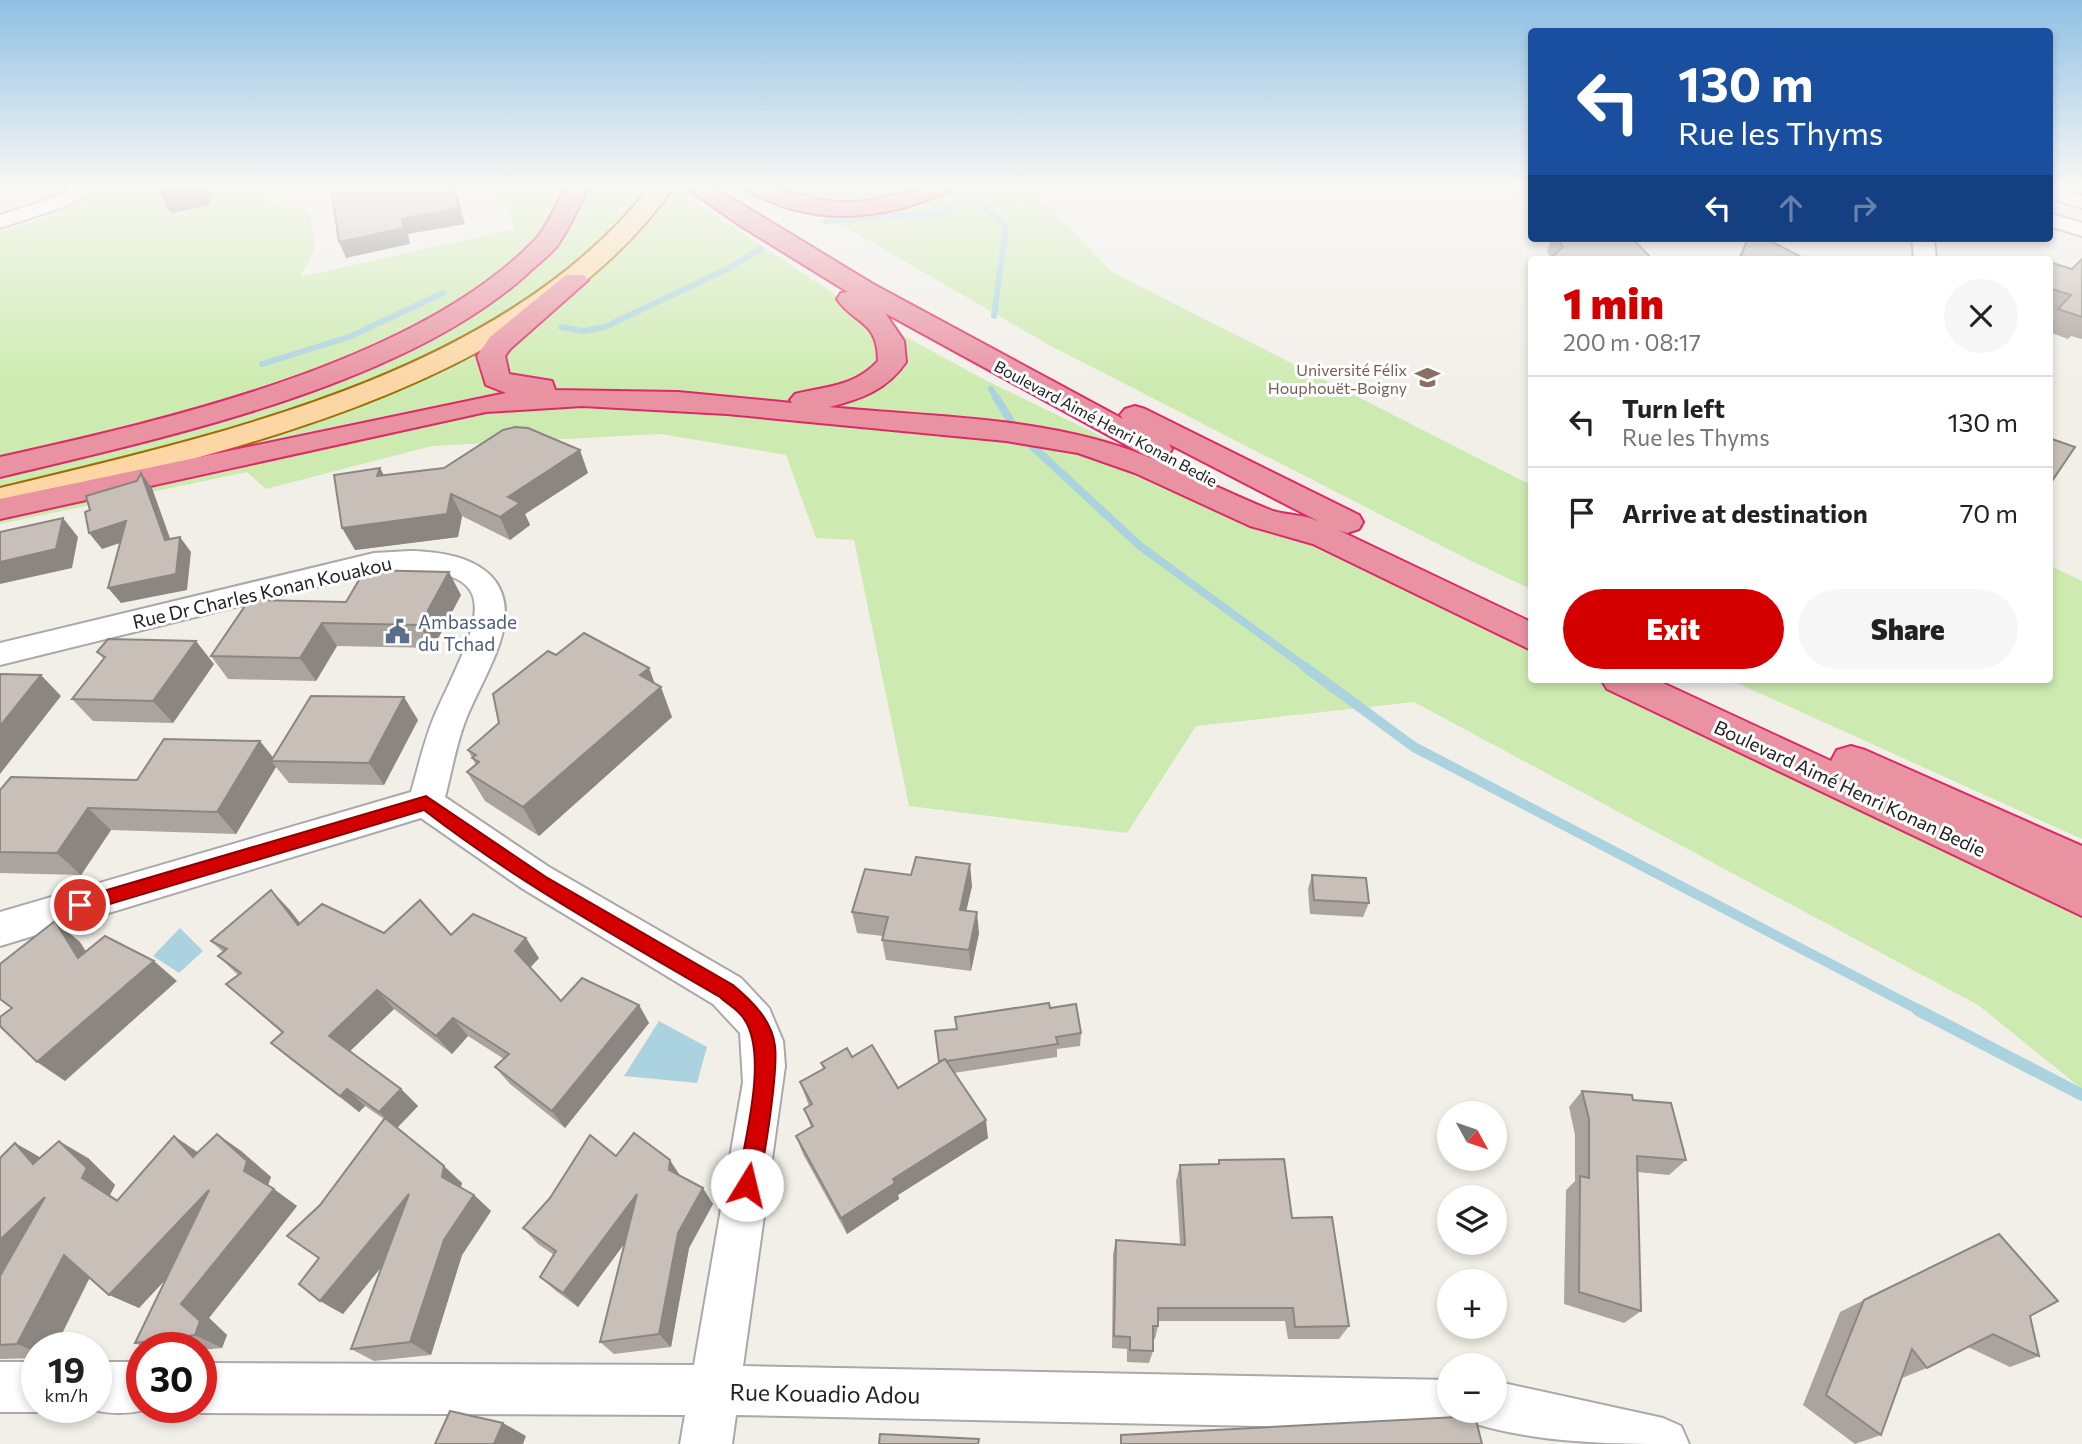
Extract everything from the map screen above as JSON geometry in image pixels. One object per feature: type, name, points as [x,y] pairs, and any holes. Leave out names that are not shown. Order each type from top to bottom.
[{"type":"highway","points":[[0,467],[215,414],[330,375],[453,316],[501,283],[536,252]]},
{"type":"highway","points":[[575,280],[500,343],[491,356],[496,379],[510,385],[809,400],[856,390],[884,373],[892,362],[893,346],[890,335],[877,318],[790,252]]},
{"type":"highway","name":"Boulevard Aimé Henri Konan Bedie","points":[[809,252],[994,353],[1528,611]]},
{"type":"highway","name":"Boulevard Aimé Henri Konan Bedie","points":[[839,252],[958,323],[1028,381],[1322,536],[1528,635]]},
{"type":"highway","points":[[0,509],[486,403],[534,397],[583,397],[729,406],[1033,436],[1107,452],[1257,518],[1288,530],[1322,536]]},
{"type":"highway","name":"Boulevard Aimé Henri Konan Bedie","points":[[1628,683],[2082,897]]},
{"type":"highway","name":"Boulevard Aimé Henri Konan Bedie","points":[[1684,683],[2082,864]]},
{"type":"main road","points":[[0,477],[215,427],[293,401],[412,354],[487,318],[564,269],[580,252]]},
{"type":"main road","points":[[0,498],[228,441],[299,418],[473,341],[523,315],[575,280],[608,252]]},
{"type":"street","name":"Rue Dr Charles Konan Kouakou","points":[[0,654],[374,563],[416,559],[451,561],[474,575],[489,593],[490,617],[483,642],[448,723],[426,802]]},
{"type":"street","points":[[0,929],[426,802],[477,841],[539,882],[727,991],[751,1012],[765,1045],[764,1082],[706,1444]]},
{"type":"street","points":[[0,1387],[21,1387]]},
{"type":"street","name":"Rue Kouadio Adou","points":[[217,1388],[715,1390],[1437,1405]]},
{"type":"street","points":[[1507,1409],[1663,1444]]},
{"type":"green space","points":[[0,252],[313,252],[300,277],[410,252],[771,252],[871,318],[989,382],[1528,643],[1528,683],[1611,683],[2082,906],[2082,1089],[1978,1005],[1414,702],[1196,726],[1127,833],[909,806],[854,540],[816,538],[786,455],[660,434],[432,446],[266,489],[247,472],[0,524]]},
{"type":"green space","points":[[889,252],[1093,252],[1112,272],[1528,483],[1528,588],[1471,561],[1049,345]]},
{"type":"green space","points":[[2053,567],[2082,581],[2082,839],[1737,683],[2053,683]]},
{"type":"water","points":[[180,928],[203,951],[179,973],[153,956]]},
{"type":"water","points":[[659,1021],[707,1047],[697,1083],[624,1076]]},
{"type":"building","points":[[1557,252],[1646,252],[1649,256],[1553,256]]},
{"type":"building","points":[[1743,252],[1792,252],[1799,256],[1741,256]]},
{"type":"building","points":[[2082,259],[2082,317],[2058,309],[2071,295],[2053,289],[2053,263],[2072,269]]},
{"type":"building","points":[[528,428],[580,450],[508,497],[520,503],[500,517],[451,494],[447,514],[342,528],[334,475],[380,468],[377,476],[444,468],[503,430]]},
{"type":"building","points":[[2053,439],[2075,447],[2053,480]]},
{"type":"building","points":[[141,473],[165,540],[180,537],[176,574],[108,588],[126,521],[89,533],[85,512],[90,510],[86,496],[137,481]]},
{"type":"building","points":[[63,518],[56,549],[0,562],[0,532]]},
{"type":"building","points":[[365,570],[449,572],[420,625],[322,623],[300,658],[211,656],[249,600],[346,602]]},
{"type":"building","points":[[584,633],[649,668],[640,675],[661,687],[523,807],[467,772],[479,762],[472,758],[476,755],[468,750],[499,723],[493,694],[548,651],[556,655]]},
{"type":"building","points":[[108,639],[196,641],[153,701],[72,699],[105,657],[97,652]]},
{"type":"building","points":[[0,674],[41,675],[0,726]]},
{"type":"building","points":[[311,696],[404,697],[369,763],[271,761]]},
{"type":"building","points":[[164,739],[260,741],[217,812],[88,808],[57,853],[0,852],[0,790],[11,777],[137,780]]},
{"type":"building","points":[[916,857],[970,864],[960,910],[977,912],[969,950],[882,940],[888,917],[852,912],[865,869],[911,875]]},
{"type":"building","points":[[1312,875],[1366,878],[1369,903],[1314,900]]},
{"type":"building","points":[[271,890],[298,925],[322,904],[384,933],[420,900],[451,935],[473,914],[526,938],[515,951],[561,1001],[582,978],[639,1005],[552,1111],[495,1067],[509,1054],[453,1018],[436,1036],[377,990],[329,1036],[401,1089],[379,1112],[347,1089],[340,1096],[271,1043],[283,1032],[226,984],[241,973],[218,956],[227,949],[211,941]]},
{"type":"building","points":[[55,921],[78,958],[105,936],[154,961],[37,1062],[0,1026],[0,1017],[12,1008],[0,999],[0,964]]},
{"type":"building","points":[[1049,1003],[1050,1008],[1076,1004],[1081,1033],[1056,1037],[1058,1044],[939,1062],[935,1031],[957,1029],[955,1017]]},
{"type":"building","points":[[872,1045],[898,1088],[945,1059],[986,1120],[893,1179],[895,1183],[841,1218],[796,1136],[813,1126],[804,1109],[812,1104],[800,1082],[825,1068],[821,1063],[847,1048],[852,1057]]},
{"type":"building","points":[[1582,1091],[1632,1095],[1633,1100],[1671,1103],[1686,1160],[1637,1156],[1641,1311],[1579,1292],[1580,1176],[1589,1178],[1589,1119]]},
{"type":"building","points":[[385,1118],[444,1166],[442,1177],[474,1195],[444,1240],[410,1342],[351,1349],[409,1194],[320,1301],[299,1284],[319,1258],[287,1236],[320,1205]]},
{"type":"building","points":[[634,1133],[670,1160],[669,1170],[703,1188],[678,1233],[659,1334],[600,1342],[637,1194],[563,1293],[540,1277],[556,1251],[523,1228],[550,1198],[590,1135],[616,1156]]},
{"type":"building","points":[[217,1134],[247,1161],[244,1171],[274,1189],[181,1304],[200,1321],[196,1332],[140,1332],[209,1190],[109,1295],[64,1255],[17,1344],[0,1345],[0,1276],[45,1197],[0,1240],[0,1158],[15,1143],[33,1164],[59,1141],[87,1168],[82,1178],[117,1201],[174,1136],[193,1157]]},
{"type":"building","points":[[1284,1159],[1292,1218],[1332,1217],[1349,1326],[1295,1327],[1293,1308],[1158,1308],[1158,1326],[1153,1326],[1153,1351],[1130,1350],[1130,1337],[1114,1336],[1116,1240],[1185,1245],[1180,1165],[1219,1164],[1219,1160]]},
{"type":"building","points":[[1999,1234],[2058,1301],[2030,1316],[2039,1356],[1993,1334],[1927,1368],[1912,1349],[1881,1435],[1826,1395],[1864,1300]]},
{"type":"building","points":[[450,1411],[503,1423],[494,1444],[435,1444]]},
{"type":"building","points":[[1437,1418],[1437,1423],[1477,1423],[1482,1444],[1121,1444],[1121,1435]]},
{"type":"building","points":[[880,1434],[979,1439],[978,1444],[879,1444]]},
{"type":"waterway","points":[[561,327],[584,331],[605,327],[727,269],[755,252]]},
{"type":"waterway","points":[[994,316],[1002,252]]},
{"type":"waterway","points":[[262,364],[349,337],[443,293]]},
{"type":"waterway","points":[[991,389],[997,399]]},
{"type":"waterway","points":[[996,397],[1018,433],[1140,546],[1308,669]]},
{"type":"waterway","points":[[1305,667],[1414,747],[1921,1011]]},
{"type":"waterway","points":[[1918,1010],[2082,1095]]},
{"type":"place","name":"Université Félix Houphouët-Boigny","points":[[1427,378]]},
{"type":"place","name":"Ambassade du Tchad","points":[[398,632]]},
{"type":"route","points":[[80,905],[426,802],[477,841],[539,882],[727,991],[751,1012],[765,1045],[764,1082],[747,1185]]}]
